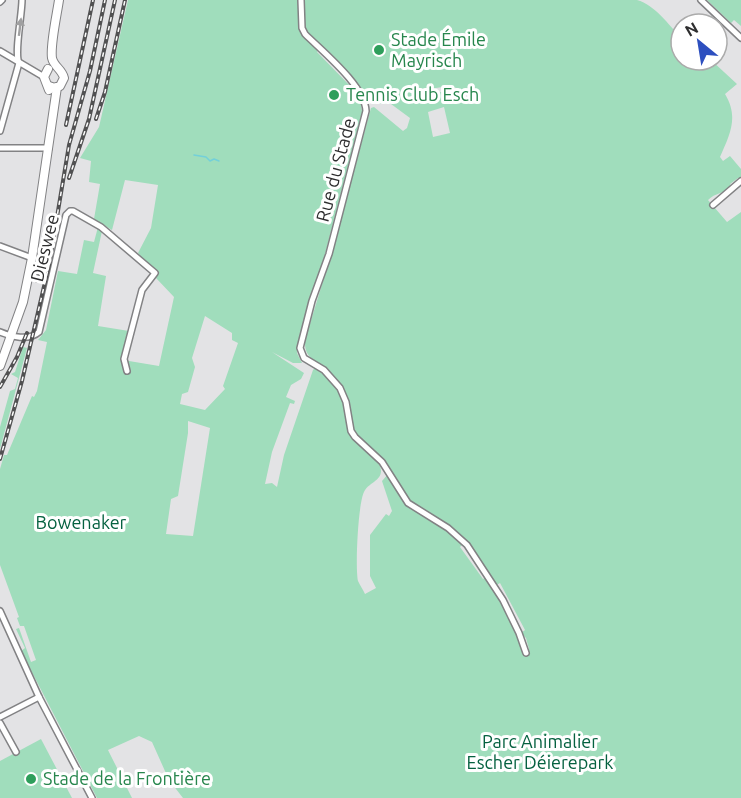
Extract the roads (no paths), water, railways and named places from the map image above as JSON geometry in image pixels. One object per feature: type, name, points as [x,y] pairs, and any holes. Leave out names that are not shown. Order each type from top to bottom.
[{"type":"main road","points":[[50,71],[48,58],[57,0]]},
{"type":"main road","points":[[53,87],[45,82],[54,62],[52,52],[57,0]]},
{"type":"main road","points":[[50,71],[63,71],[62,83],[53,87]]},
{"type":"main road","points":[[0,366],[22,302],[32,258],[49,148],[53,87]]},
{"type":"street","points":[[0,131],[19,63],[17,53],[22,0]]},
{"type":"street","name":"Rue du Stade","points":[[301,0],[302,28],[305,34],[359,90],[366,103],[366,111],[329,254],[312,301],[302,339],[301,354],[324,370],[340,388],[346,402],[351,431],[378,457],[408,503],[448,528],[467,545],[503,600],[526,653]]},
{"type":"street","points":[[701,0],[741,38]]},
{"type":"street","points":[[0,51],[19,63],[50,71]]},
{"type":"street","points":[[0,148],[49,148]]},
{"type":"street","points":[[713,205],[741,181]]},
{"type":"street","name":"Dieswee","points":[[11,337],[36,336],[42,328],[66,215],[70,211],[82,215],[101,227],[155,273],[142,290],[124,359],[127,371]]},
{"type":"street","points":[[0,246],[32,258]]},
{"type":"street","points":[[0,332],[11,337]]},
{"type":"street","points":[[0,611],[39,697],[92,798]]},
{"type":"street","points":[[0,717],[39,697]]},
{"type":"street","points":[[0,723],[16,752]]},
{"type":"waterway","points":[[194,155],[206,157],[210,161],[214,159],[219,161]]},
{"type":"railway","points":[[66,125],[93,0]]},
{"type":"railway","points":[[0,459],[22,381],[49,265],[69,145],[90,71],[105,0]]},
{"type":"railway","points":[[69,178],[89,119],[115,0]]},
{"type":"railway","points":[[96,119],[105,92],[125,0]]},
{"type":"railway","points":[[37,281],[47,228]]},
{"type":"railway","points":[[0,387],[27,333]]},
{"type":"place","name":"Stade Émile Mayrisch","points":[[379,50]]},
{"type":"place","name":"Tennis Club Esch","points":[[334,95]]},
{"type":"place","name":"Stade de la Frontière","points":[[31,779]]},
{"type":"park label","name":"Bowenaker","points":[[81,523]]},
{"type":"park label","name":"Parc Animalier Escher Déierepark","points":[[540,752]]}]
